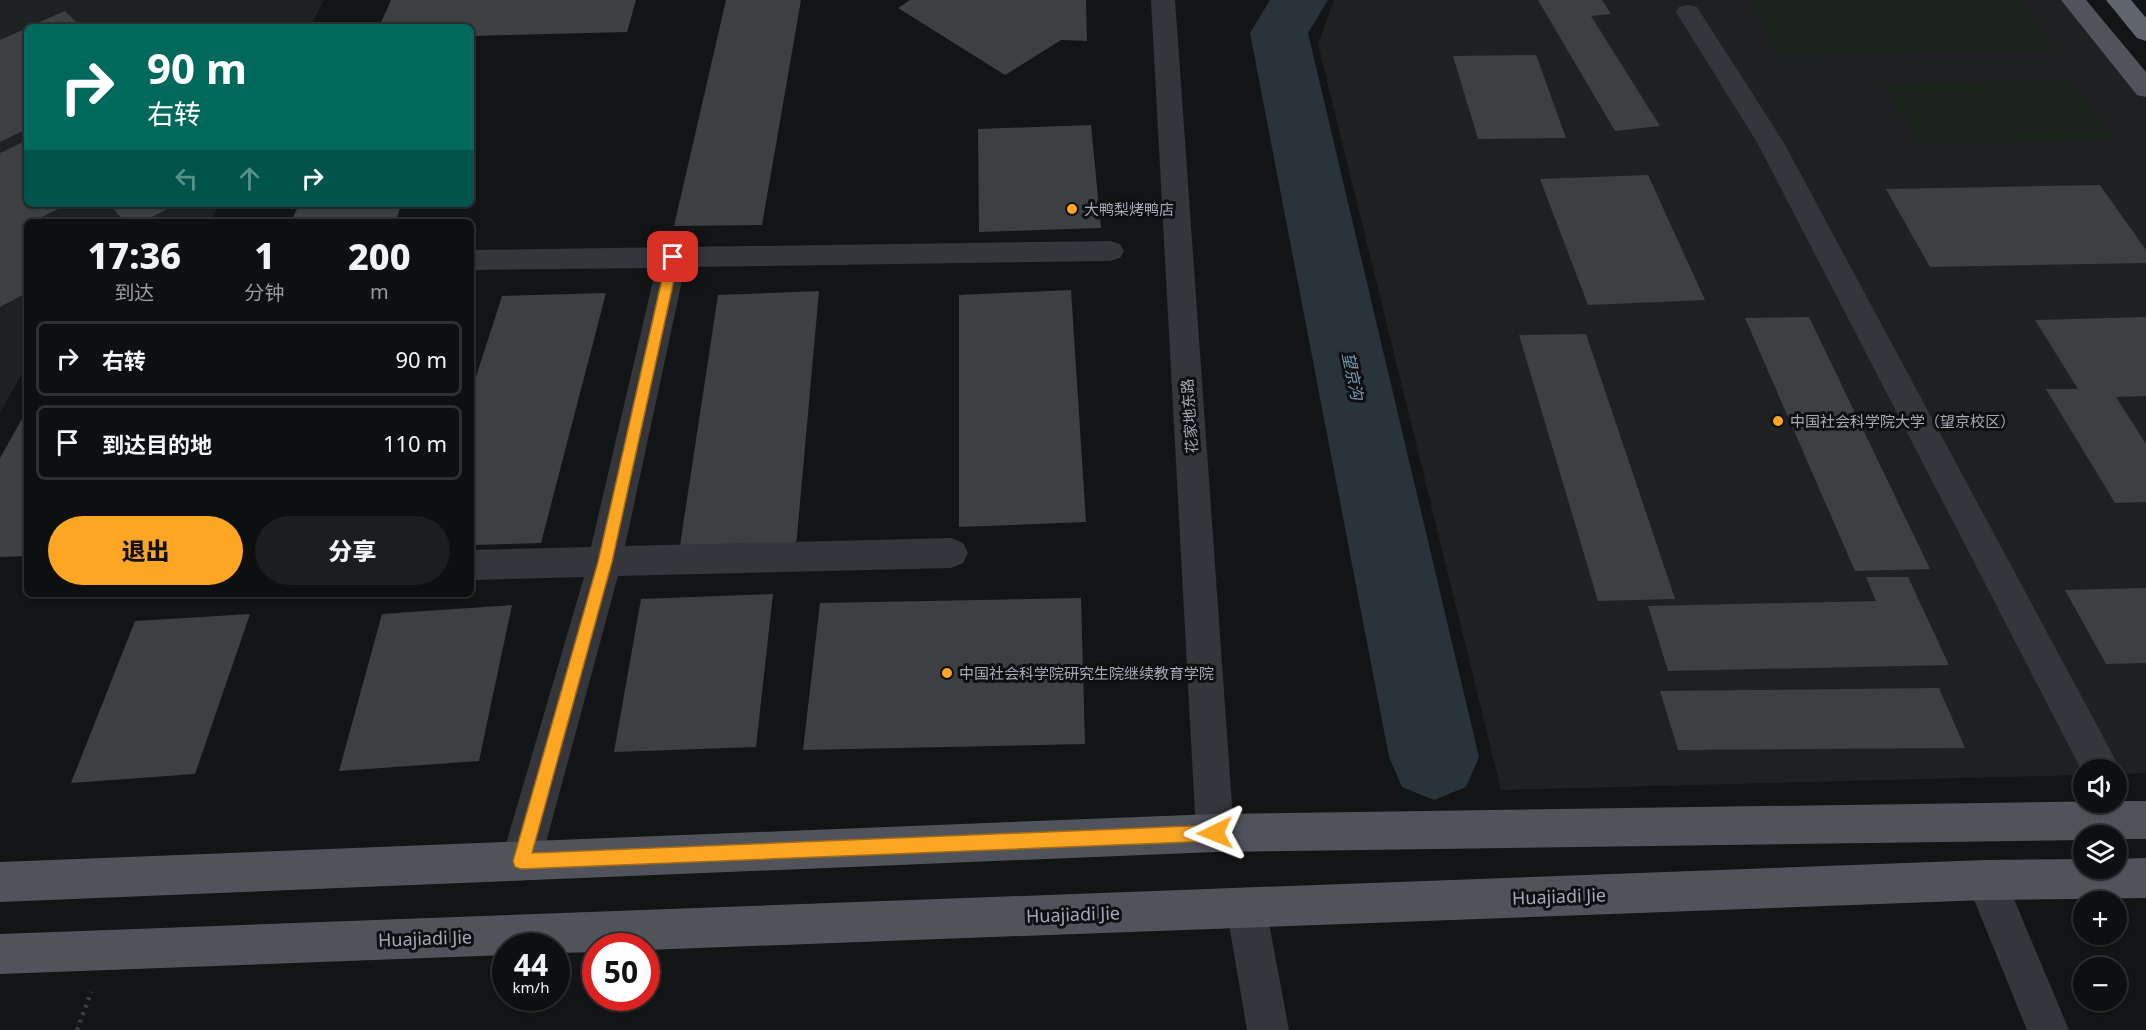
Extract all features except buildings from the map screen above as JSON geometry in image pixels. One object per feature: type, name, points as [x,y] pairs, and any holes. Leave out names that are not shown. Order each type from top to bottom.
[{"type":"highway","points":[[2118,0],[2146,33]]},
{"type":"main road","points":[[2073,0],[2146,89]]},
{"type":"main road","points":[[0,882],[1215,833],[2130,814]]},
{"type":"main road","name":"Huajiadi Jie","points":[[0,954],[1986,880],[2146,878]]},
{"type":"street","name":"花家地东路","points":[[1163,0],[1215,833]]},
{"type":"street","points":[[1688,12],[1771,143],[2095,759]]},
{"type":"street","points":[[474,260],[1110,250]]},
{"type":"street","points":[[521,861],[605,562],[673,257]]},
{"type":"street","points":[[474,565],[951,553]]},
{"type":"street","points":[[1986,880],[2048,1030]]},
{"type":"street","points":[[1246,907],[1268,1030]]},
{"type":"shaded area","points":[[0,0],[324,0],[312,24],[24,24],[24,207],[218,207],[212,219],[24,219],[24,370],[0,412]]},
{"type":"shaded area","name":"中国社会科学院大学（望京校区）","points":[[1334,0],[2086,0],[2146,73],[2146,773],[2127,774],[2127,759],[2073,759],[2073,775],[1501,790],[1318,44]]},
{"type":"shaded area","points":[[1750,0],[2021,0],[2055,50],[1778,55]]},
{"type":"shaded area","points":[[2069,80],[2114,140],[1920,144],[1883,84]]},
{"type":"waterway","name":"望京沟","points":[[1299,0],[1279,33],[1434,757]]},
{"type":"place","name":"大鸭梨烤鸭店","points":[[1072,209]]},
{"type":"place","name":"中国社会科学院大学（望京校区）","points":[[1778,421]]},
{"type":"place","name":"中国社会科学院研究生院继续教育学院","points":[[947,673]]},
{"type":"route","points":[[673,257],[605,562],[521,861],[1215,833]]}]
